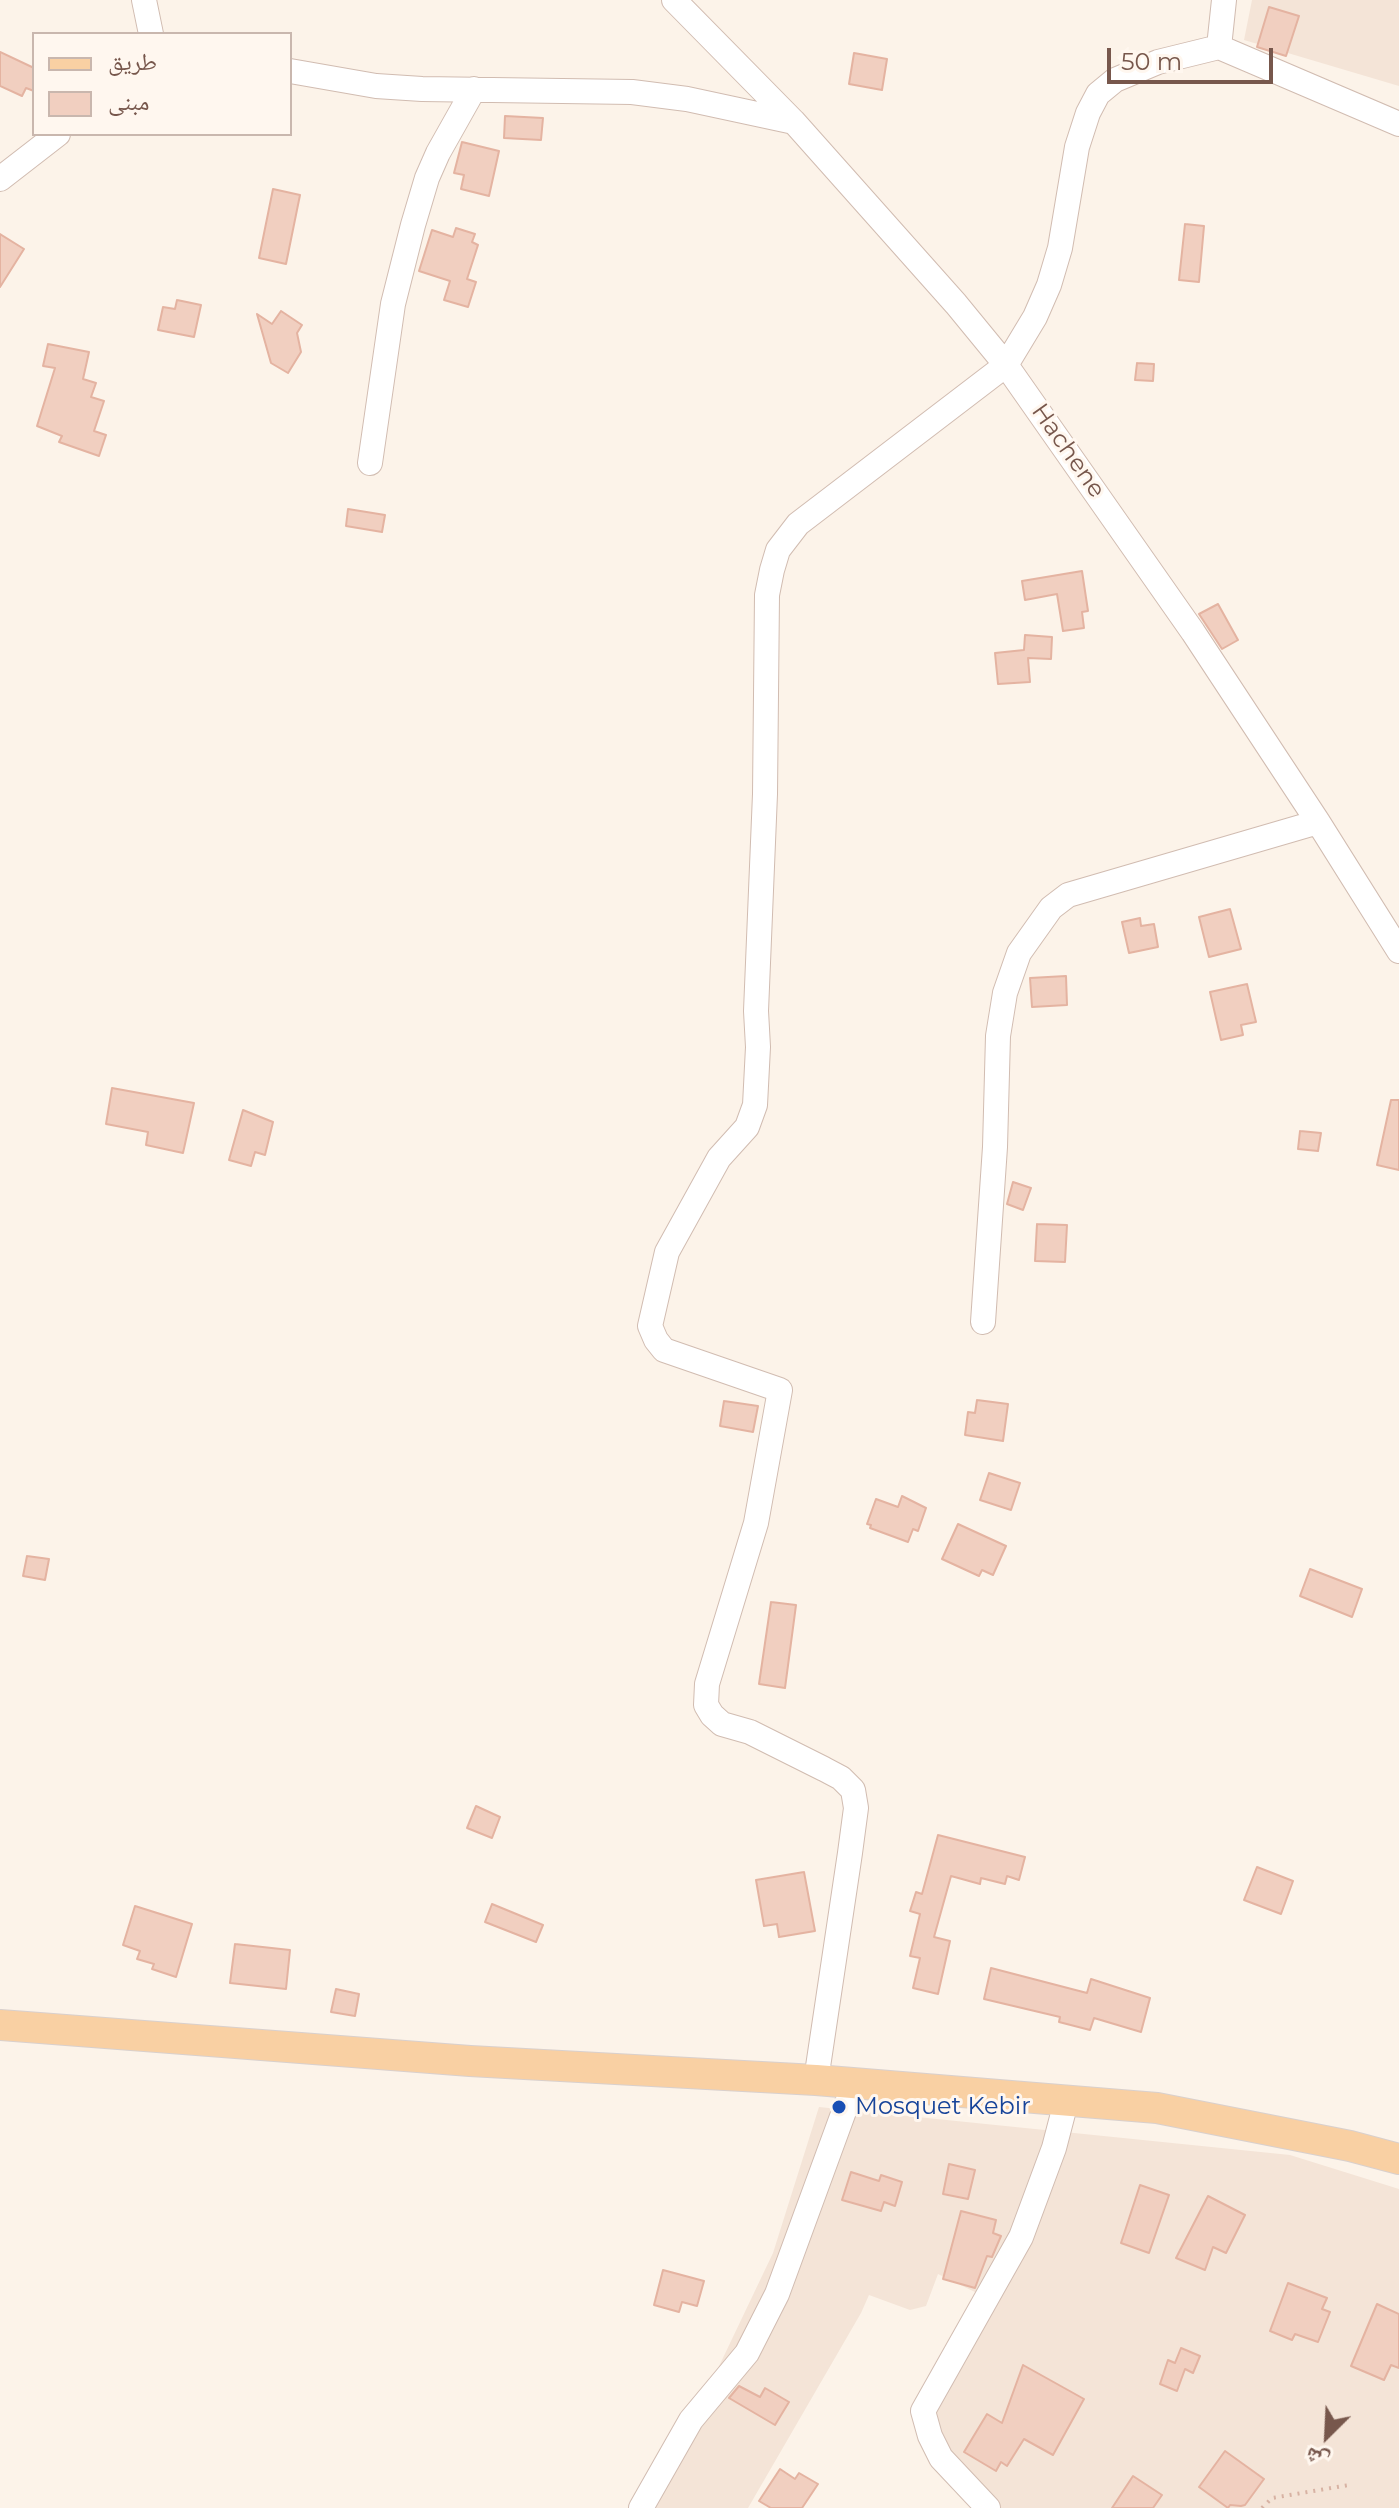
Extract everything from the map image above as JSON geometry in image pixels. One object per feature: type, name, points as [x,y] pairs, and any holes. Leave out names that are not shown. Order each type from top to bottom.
[{"type":"main road","points":[[0,2025],[470,2061],[816,2080],[1157,2108],[1350,2146],[1399,2159]]},
{"type":"street","points":[[144,0],[151,32]]},
{"type":"street","name":"Hachene","points":[[674,0],[794,122],[956,304],[1006,365],[1132,543],[1318,822],[1399,951]]},
{"type":"street","points":[[1219,47],[1224,0]]},
{"type":"street","points":[[816,2080],[856,1808],[853,1790],[841,1778],[824,1769],[750,1732],[722,1724],[706,1705],[707,1684],[756,1523],[780,1390],[664,1350],[650,1326],[667,1252],[719,1158],[747,1127],[755,1105],[765,794],[767,595],[772,570],[778,550],[798,524],[1006,365],[1035,317],[1049,285],[1060,248],[1077,147],[1088,113],[1098,94],[1115,80],[1158,62],[1219,47],[1399,124]]},
{"type":"street","points":[[292,71],[376,86],[632,92],[687,99],[794,122]]},
{"type":"street","points":[[370,463],[393,304],[413,225],[438,153],[474,89]]},
{"type":"street","points":[[0,179],[55,136]]},
{"type":"street","points":[[983,1322],[995,1147],[998,1036],[1005,993],[1019,953],[1051,908],[1068,895],[1318,822]]},
{"type":"street","points":[[641,2508],[691,2420],[747,2353],[765,2318],[789,2263],[854,2084]]},
{"type":"street","points":[[988,2508],[941,2458],[930,2436],[923,2411],[1021,2237],[1054,2148],[1066,2102]]},
{"type":"path","points":[[1262,2508],[1272,2498],[1349,2485]]},
{"type":"shaded area","points":[[1252,0],[1399,0],[1399,86],[1244,40]]},
{"type":"shaded area","points":[[819,2107],[1290,2155],[1399,2189],[1399,2508],[987,2508],[940,2435],[934,2405],[979,2294],[938,2274],[926,2306],[910,2310],[869,2295],[748,2508],[637,2508],[711,2383],[773,2253]]},
{"type":"building","points":[[1269,7],[1299,16],[1286,56],[1257,47]]},
{"type":"building","points":[[0,52],[32,67],[32,90],[26,88],[22,96],[0,86]]},
{"type":"building","points":[[854,53],[887,59],[882,90],[849,84]]},
{"type":"building","points":[[505,116],[543,118],[541,140],[504,138]]},
{"type":"building","points":[[462,142],[499,151],[489,196],[461,189],[464,175],[454,173]]},
{"type":"building","points":[[273,189],[300,195],[286,264],[259,258]]},
{"type":"building","points":[[1185,224],[1204,226],[1199,282],[1179,280]]},
{"type":"building","points":[[456,228],[475,234],[472,242],[478,245],[467,279],[476,282],[468,307],[444,300],[450,281],[419,271],[432,230],[453,237]]},
{"type":"building","points":[[0,234],[24,249],[0,287]]},
{"type":"building","points":[[177,300],[201,305],[194,337],[158,330],[163,307],[175,309]]},
{"type":"building","points":[[281,311],[302,325],[297,333],[301,352],[288,373],[271,363],[257,314],[272,324]]},
{"type":"building","points":[[48,344],[89,352],[83,379],[96,383],[91,397],[104,401],[94,431],[106,435],[99,456],[59,442],[62,436],[37,426],[55,368],[43,366]]},
{"type":"building","points":[[1137,363],[1154,364],[1153,381],[1135,380]]},
{"type":"building","points":[[348,509],[385,515],[382,532],[346,526]]},
{"type":"building","points":[[1082,571],[1088,611],[1082,612],[1084,628],[1063,631],[1057,594],[1025,600],[1022,581]]},
{"type":"building","points":[[1218,604],[1238,640],[1222,649],[1199,614]]},
{"type":"building","points":[[1025,635],[1052,637],[1051,659],[1028,658],[1030,682],[998,684],[995,653],[1024,650]]},
{"type":"building","points":[[1230,909],[1241,949],[1209,957],[1199,917]]},
{"type":"building","points":[[1140,918],[1141,926],[1154,924],[1158,947],[1129,953],[1122,922]]},
{"type":"building","points":[[1066,976],[1067,1005],[1032,1007],[1030,978]]},
{"type":"building","points":[[1247,984],[1256,1022],[1241,1025],[1243,1035],[1221,1040],[1210,992]]},
{"type":"building","points":[[112,1088],[194,1103],[183,1153],[146,1145],[148,1132],[106,1124]]},
{"type":"building","points":[[1391,1100],[1399,1100],[1399,1170],[1377,1165]]},
{"type":"building","points":[[243,1110],[273,1122],[265,1155],[255,1152],[251,1166],[229,1160]]},
{"type":"building","points":[[1300,1131],[1321,1133],[1318,1151],[1298,1149]]},
{"type":"building","points":[[1013,1182],[1031,1188],[1023,1210],[1007,1204]]},
{"type":"building","points":[[1037,1224],[1067,1225],[1065,1262],[1035,1261]]},
{"type":"building","points":[[977,1400],[1008,1404],[1003,1441],[965,1435],[968,1412],[975,1413]]},
{"type":"building","points":[[724,1401],[758,1406],[753,1432],[720,1426]]},
{"type":"building","points":[[989,1473],[1020,1483],[1011,1510],[980,1500]]},
{"type":"building","points":[[902,1496],[926,1508],[918,1531],[913,1529],[908,1542],[870,1528],[871,1525],[867,1524],[876,1499],[898,1507]]},
{"type":"building","points":[[958,1524],[1006,1546],[993,1575],[982,1570],[979,1576],[942,1559]]},
{"type":"building","points":[[27,1556],[49,1559],[45,1580],[23,1576]]},
{"type":"building","points":[[1310,1569],[1362,1589],[1352,1617],[1300,1596]]},
{"type":"building","points":[[771,1602],[796,1605],[785,1688],[759,1684]]},
{"type":"building","points":[[476,1806],[500,1817],[492,1838],[467,1828]]},
{"type":"building","points":[[938,1835],[1025,1857],[1019,1880],[1007,1876],[1005,1884],[981,1878],[980,1884],[951,1876],[934,1937],[950,1941],[938,1994],[913,1988],[920,1958],[910,1956],[920,1914],[910,1911],[916,1892],[922,1894]]},
{"type":"building","points":[[1257,1867],[1293,1881],[1281,1914],[1244,1900]]},
{"type":"building","points":[[804,1872],[815,1931],[779,1937],[777,1924],[764,1926],[756,1880]]},
{"type":"building","points":[[492,1904],[543,1925],[536,1942],[485,1922]]},
{"type":"building","points":[[135,1906],[192,1924],[176,1977],[152,1969],[154,1964],[137,1959],[140,1951],[123,1945]]},
{"type":"building","points":[[235,1944],[290,1950],[286,1989],[230,1983]]},
{"type":"building","points":[[991,1968],[1087,1993],[1091,1979],[1150,1998],[1141,2032],[1094,2018],[1090,2030],[1059,2022],[1060,2017],[984,1999]]},
{"type":"building","points":[[336,1989],[359,1994],[355,2016],[331,2012]]},
{"type":"building","points":[[949,2164],[975,2170],[968,2199],[943,2194]]},
{"type":"building","points":[[851,2172],[879,2181],[881,2175],[902,2182],[895,2206],[884,2202],[881,2211],[842,2200]]},
{"type":"building","points":[[1140,2185],[1169,2195],[1149,2253],[1121,2243]]},
{"type":"building","points":[[1208,2196],[1245,2215],[1226,2253],[1213,2247],[1205,2270],[1176,2258]]},
{"type":"building","points":[[961,2211],[996,2220],[993,2233],[1001,2236],[992,2257],[987,2256],[975,2288],[943,2279]]},
{"type":"building","points":[[663,2270],[704,2281],[697,2306],[682,2302],[679,2312],[654,2305]]},
{"type":"building","points":[[1288,2283],[1327,2298],[1322,2309],[1330,2312],[1318,2342],[1295,2334],[1292,2340],[1270,2331]]},
{"type":"building","points":[[1377,2304],[1399,2314],[1399,2368],[1391,2365],[1384,2380],[1351,2366]]},
{"type":"building","points":[[1181,2348],[1200,2356],[1193,2373],[1185,2369],[1177,2391],[1160,2384],[1168,2360],[1175,2363]]},
{"type":"building","points":[[1023,2365],[1084,2399],[1053,2455],[1024,2439],[1007,2466],[1001,2462],[996,2471],[964,2452],[987,2414],[1002,2423]]},
{"type":"building","points":[[739,2386],[760,2397],[765,2388],[789,2402],[775,2425],[729,2398]]},
{"type":"building","points":[[1225,2451],[1264,2479],[1245,2505],[1230,2505],[1228,2508],[1199,2487]]},
{"type":"building","points":[[780,2469],[795,2479],[799,2473],[818,2484],[802,2508],[771,2508],[759,2501]]},
{"type":"building","points":[[1133,2476],[1162,2495],[1153,2508],[1112,2508]]},
{"type":"place","name":"Mosquet Kebir","points":[[839,2107]]}]
